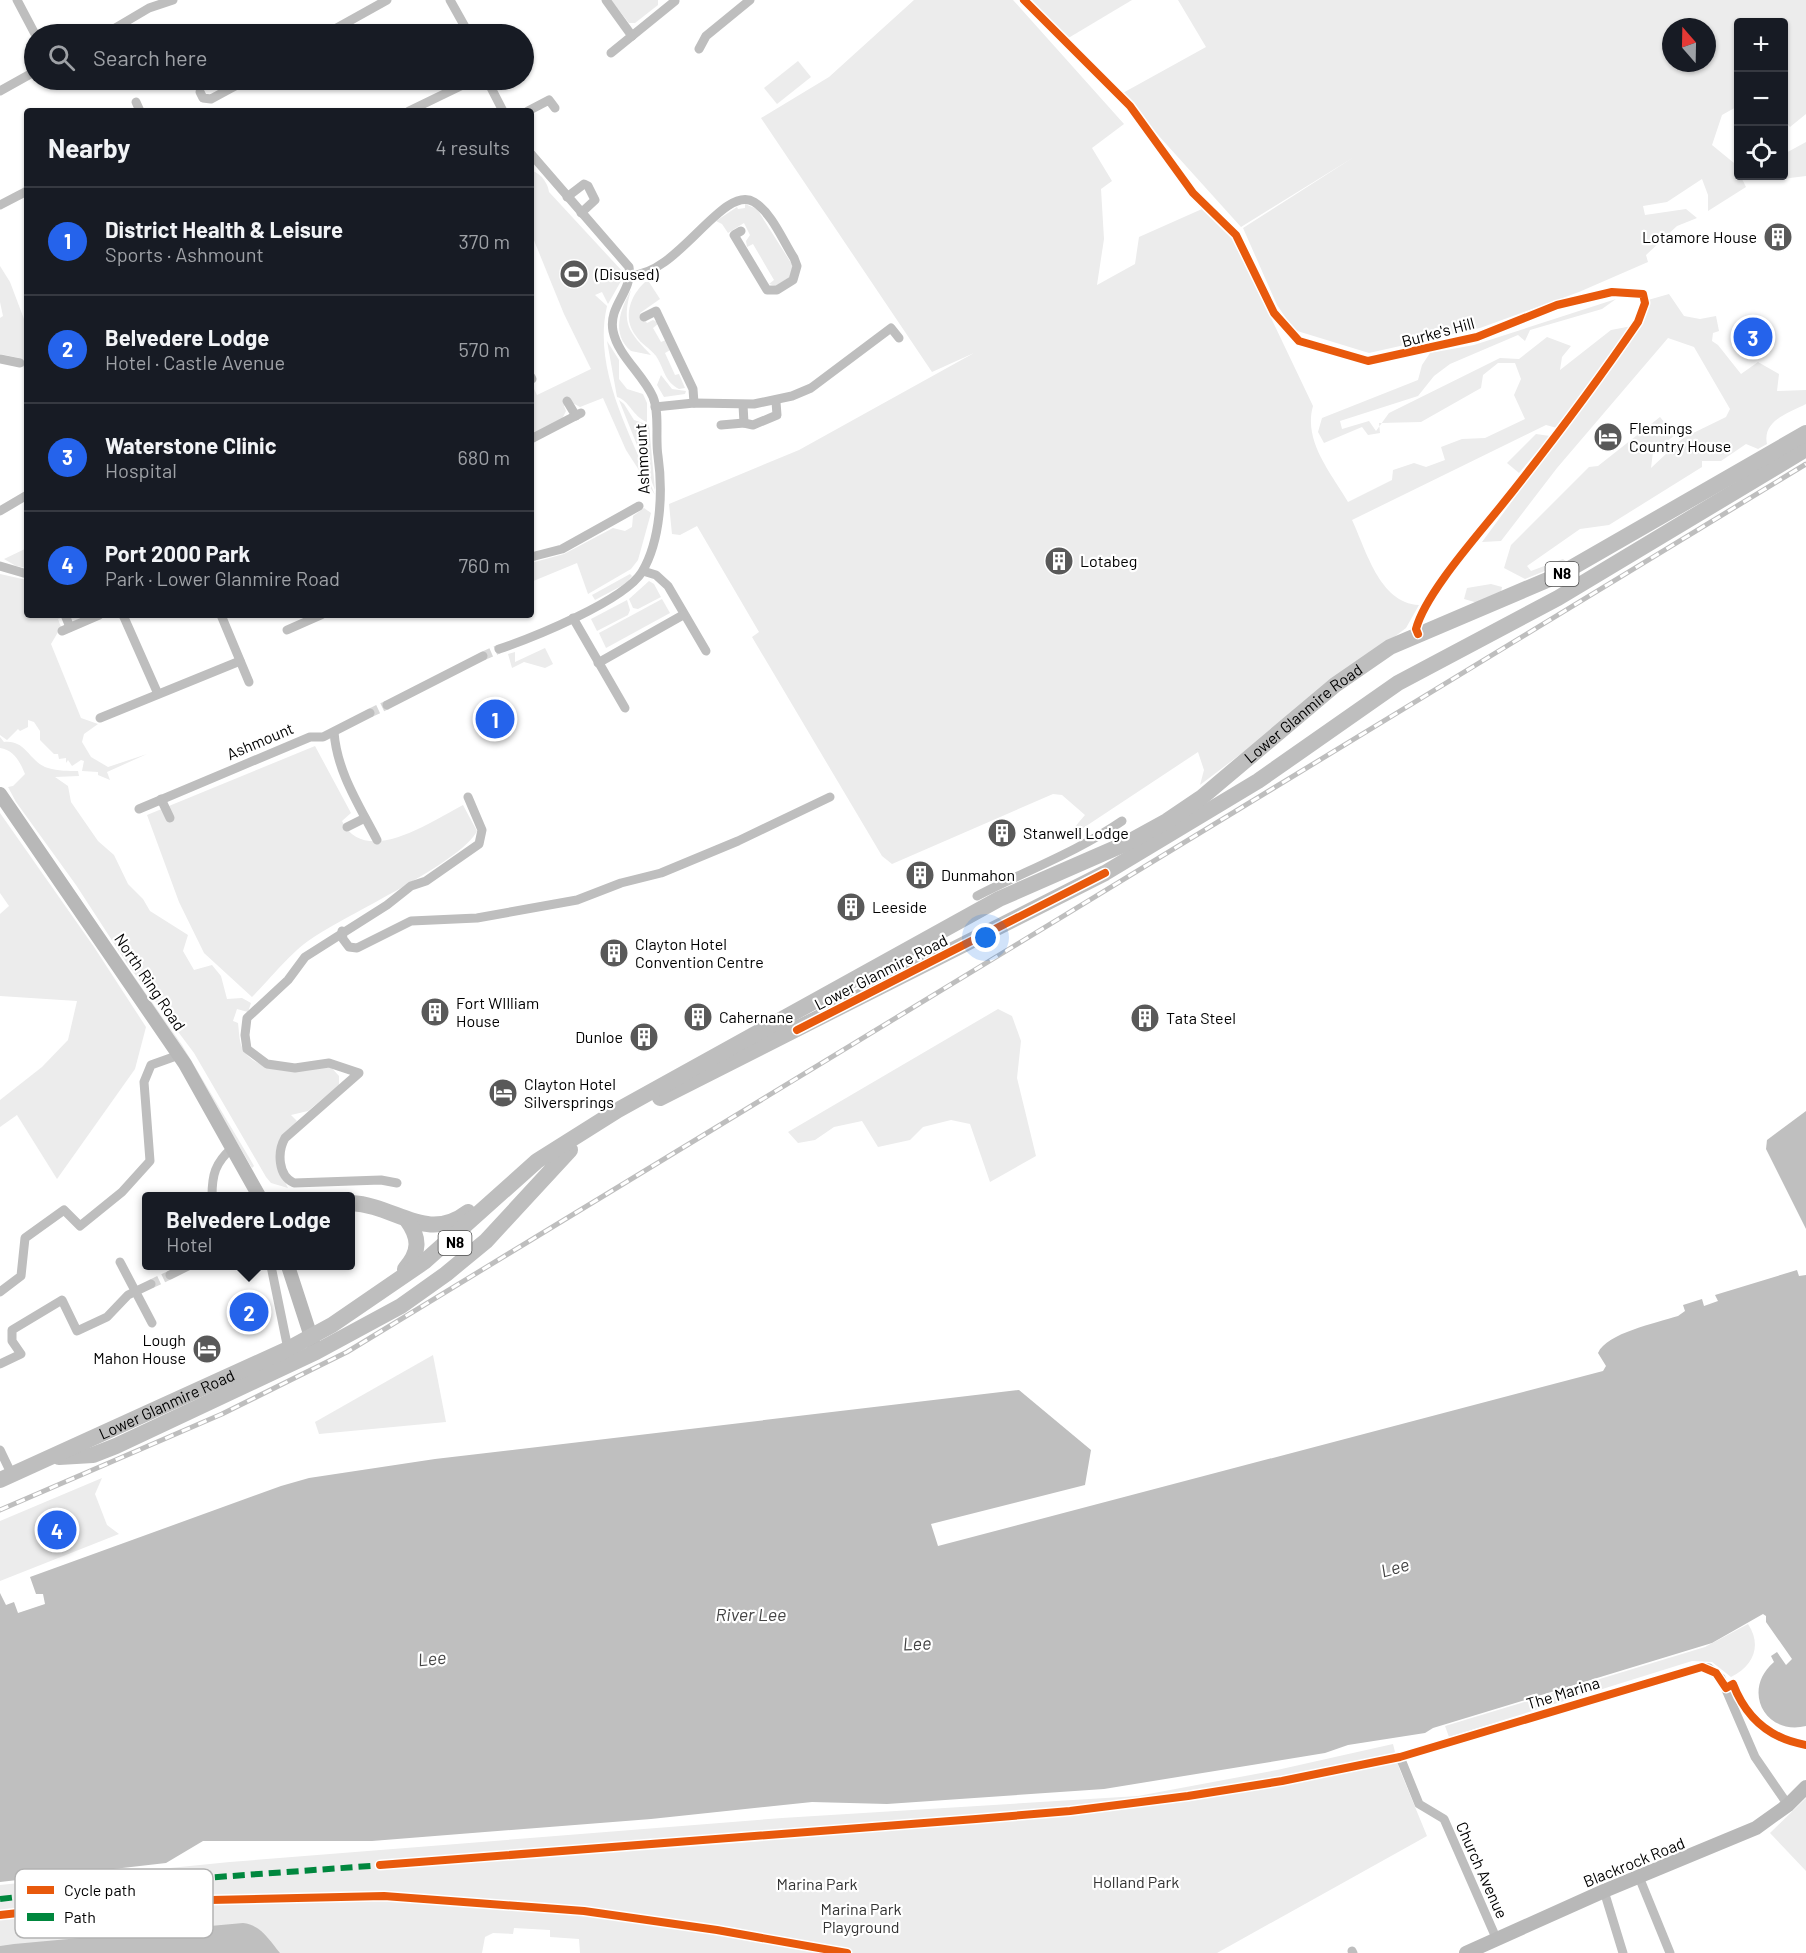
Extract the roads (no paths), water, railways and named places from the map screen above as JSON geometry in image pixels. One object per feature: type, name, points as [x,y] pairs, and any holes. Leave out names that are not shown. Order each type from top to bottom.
[{"type":"highway","name":"Lower Glanmire Road","points":[[6,1478],[288,1348],[332,1325],[424,1262],[537,1161],[628,1104],[1065,861],[1127,843],[1167,821],[1201,798],[1335,685],[1390,647],[1559,575],[1806,433]]},
{"type":"highway","name":"Lower Glanmire Road","points":[[332,1325],[345,1321],[389,1295],[417,1274],[521,1184],[570,1150],[662,1097],[1105,873],[1258,781],[1338,722],[1416,672],[1558,598],[1806,449]]},
{"type":"highway","points":[[55,1456],[64,1459],[74,1458],[110,1449],[316,1352],[393,1310],[446,1274],[503,1224],[570,1150]]},
{"type":"highway","name":"N8","points":[[355,1204],[381,1208],[407,1220],[432,1226],[443,1226],[460,1218],[537,1161]]},
{"type":"highway","points":[[392,1284],[416,1254],[418,1243],[415,1231],[407,1220]]},
{"type":"main road","name":"North Ring Road","points":[[0,794],[179,1055],[256,1192]]},
{"type":"main road","points":[[289,1270],[316,1352]]},
{"type":"main road","name":"Blackrock Road","points":[[1466,1953],[1604,1891],[1756,1828],[1788,1805],[1806,1787]]},
{"type":"street","points":[[17,0],[30,24]]},
{"type":"street","points":[[123,24],[149,9],[173,0]]},
{"type":"street","points":[[344,24],[387,0]]},
{"type":"street","points":[[450,0],[464,24]]},
{"type":"street","points":[[606,0],[632,36]]},
{"type":"street","points":[[699,49],[706,36],[750,0]]},
{"type":"street","name":"Burke's Hill","points":[[1024,0],[1130,106],[1193,194],[1236,235],[1274,314],[1299,341],[1368,361],[1477,337],[1557,305],[1612,292],[1643,294],[1644,308],[1636,325],[1569,421],[1458,560],[1424,608],[1416,629],[1418,634]]},
{"type":"street","points":[[611,53],[670,2]]},
{"type":"street","points":[[0,91],[24,78]]},
{"type":"street","points":[[200,92],[203,98],[211,99],[228,90]]},
{"type":"street","points":[[415,108],[452,90]]},
{"type":"street","points":[[492,90],[501,108]]},
{"type":"street","points":[[534,108],[549,100],[555,108]]},
{"type":"street","points":[[534,161],[629,267],[630,275],[640,275],[658,268],[679,252],[732,202],[746,199],[755,202],[767,216],[794,258],[797,266],[793,280],[777,290],[767,290],[734,235],[741,231]]},
{"type":"street","points":[[567,197],[584,184],[588,186],[595,200],[581,213]]},
{"type":"street","points":[[0,205],[24,193]]},
{"type":"street","name":"Ashmount","points":[[630,275],[629,283],[615,304],[613,331],[652,396],[655,407],[660,491],[653,537],[643,571]]},
{"type":"street","points":[[644,317],[656,311],[693,388],[694,403]]},
{"type":"street","points":[[655,407],[694,403],[743,405],[776,402],[812,388],[891,328],[899,338]]},
{"type":"street","points":[[0,359],[20,363]]},
{"type":"street","points":[[534,437],[578,414],[567,401]]},
{"type":"street","points":[[721,425],[744,423],[753,425],[777,415],[776,402]]},
{"type":"street","points":[[743,405],[744,423]]},
{"type":"street","points":[[0,511],[24,497]]},
{"type":"street","points":[[534,556],[561,549],[622,522],[639,506]]},
{"type":"street","points":[[0,566],[24,573]]},
{"type":"street","points":[[499,649],[573,618],[627,588],[643,571],[662,579],[706,651]]},
{"type":"street","points":[[598,663],[683,615]]},
{"type":"street","points":[[65,618],[66,629],[92,618]]},
{"type":"street","points":[[124,618],[158,694]]},
{"type":"street","points":[[221,618],[221,626],[249,682]]},
{"type":"street","points":[[288,630],[314,618]]},
{"type":"street","points":[[573,618],[625,708]]},
{"type":"street","points":[[387,705],[483,656]]},
{"type":"street","points":[[100,718],[240,661]]},
{"type":"street","name":"Ashmount","points":[[139,809],[310,737],[323,737],[370,713]]},
{"type":"street","points":[[334,732],[339,765],[377,840]]},
{"type":"street","points":[[342,931],[343,939],[349,947],[357,948],[411,921],[477,918],[577,900],[621,883],[661,873],[830,796]]},
{"type":"street","points":[[397,1183],[381,1180],[294,1183],[287,1179],[280,1163],[281,1145],[285,1138],[359,1073],[328,1063],[295,1068],[267,1064],[247,1049],[245,1035],[247,1018],[288,980],[304,957],[342,931],[387,905],[411,886],[426,881],[478,844],[482,830],[468,797]]},
{"type":"street","points":[[161,799],[170,818]]},
{"type":"street","points":[[347,827],[365,818]]},
{"type":"street","points":[[977,896],[1065,861],[1070,849],[1097,838],[1122,821]]},
{"type":"street","points":[[0,1292],[21,1276],[25,1238],[64,1210],[80,1226],[122,1192],[150,1161],[144,1082],[151,1065],[179,1055]]},
{"type":"street","points":[[212,1192],[214,1172],[218,1160],[231,1148]]},
{"type":"street","points":[[120,1262],[152,1323]]},
{"type":"street","points":[[170,1275],[180,1270]]},
{"type":"street","points":[[272,1270],[288,1348]]},
{"type":"street","points":[[0,1364],[21,1354],[12,1341],[12,1330],[66,1299],[77,1331],[107,1317],[128,1295],[151,1284]]},
{"type":"street","points":[[0,1450],[6,1478]]},
{"type":"street","name":"The Marina","points":[[1401,1757],[1695,1668],[1709,1668],[1716,1673],[1731,1699],[1755,1756],[1788,1805]]},
{"type":"street","name":"Church Avenue","points":[[1401,1757],[1419,1804],[1444,1819],[1497,1940]]},
{"type":"street","points":[[1640,1877],[1670,1953]]},
{"type":"street","points":[[1604,1891],[1623,1953]]},
{"type":"water","points":[[1806,1111],[1806,1229],[1766,1149],[1767,1140]]},
{"type":"water","name":"River Lee","points":[[1797,1270],[1799,1276],[1806,1275],[1806,1726],[1792,1727],[1779,1724],[1769,1718],[1762,1708],[1759,1685],[1764,1673],[1774,1662],[1771,1656],[1777,1652],[1786,1665],[1792,1659],[1766,1622],[1766,1616],[1763,1614],[1712,1643],[1433,1728],[1425,1733],[1348,1745],[1325,1753],[1104,1789],[887,1804],[812,1802],[651,1819],[372,1841],[203,1841],[166,1863],[114,1869],[15,1869],[15,1880],[0,1882],[0,1593],[6,1605],[14,1602],[18,1613],[45,1604],[43,1594],[36,1594],[30,1577],[281,1486],[309,1478],[435,1459],[1019,1390],[1091,1450],[1085,1485],[931,1524],[938,1546],[1603,1371],[1606,1366],[1598,1353],[1611,1340],[1621,1334],[1678,1316],[1685,1311],[1683,1305],[1702,1299],[1704,1306],[1718,1301],[1715,1295]]},
{"type":"water","points":[[249,1924],[260,1930],[280,1953],[0,1953],[0,1946],[79,1938],[213,1938],[213,1926]]},
{"type":"tunnel","points":[[483,656],[499,649]]},
{"type":"tunnel","points":[[370,713],[387,705]]},
{"type":"tunnel","points":[[151,1284],[170,1275]]},
{"type":"railway","points":[[0,1510],[222,1414],[347,1352],[1806,464]]},
{"type":"place","name":"Lotamore House","points":[[1778,237]]},
{"type":"place","name":"(Disused)","points":[[574,274]]},
{"type":"place","name":"Waterstone Clinic","points":[[1753,337]]},
{"type":"place","name":"Flemings Country House","points":[[1608,437]]},
{"type":"place","name":"Lotabeg","points":[[1059,561]]},
{"type":"place","name":"District Health & Leisure","points":[[495,719]]},
{"type":"place","name":"Stanwell Lodge","points":[[1002,833]]},
{"type":"place","name":"Dunmahon","points":[[920,875]]},
{"type":"place","name":"Leeside","points":[[851,907]]},
{"type":"place","name":"Clayton Hotel Convention Centre","points":[[614,953]]},
{"type":"place","name":"Fort WIlliam House","points":[[435,1012]]},
{"type":"place","name":"Cahernane","points":[[698,1017]]},
{"type":"place","name":"Tata Steel","points":[[1145,1018]]},
{"type":"place","name":"Dunloe","points":[[644,1037]]},
{"type":"place","name":"Clayton Hotel Silversprings","points":[[503,1093]]},
{"type":"place","name":"Belvedere Lodge","points":[[249,1312]]},
{"type":"place","name":"Lough Mahon House","points":[[207,1349]]},
{"type":"place","name":"Port 2000 Park","points":[[57,1530]]},
{"type":"water label","name":"Lee","points":[[1395,1568]]},
{"type":"water label","name":"Lee","points":[[917,1644]]},
{"type":"water label","name":"Lee","points":[[432,1659]]},
{"type":"park label","name":"Holland Park","points":[[1136,1882]]},
{"type":"park label","name":"Marina Park","points":[[817,1884]]},
{"type":"park label","name":"Marina Park Playground","points":[[861,1918]]}]
